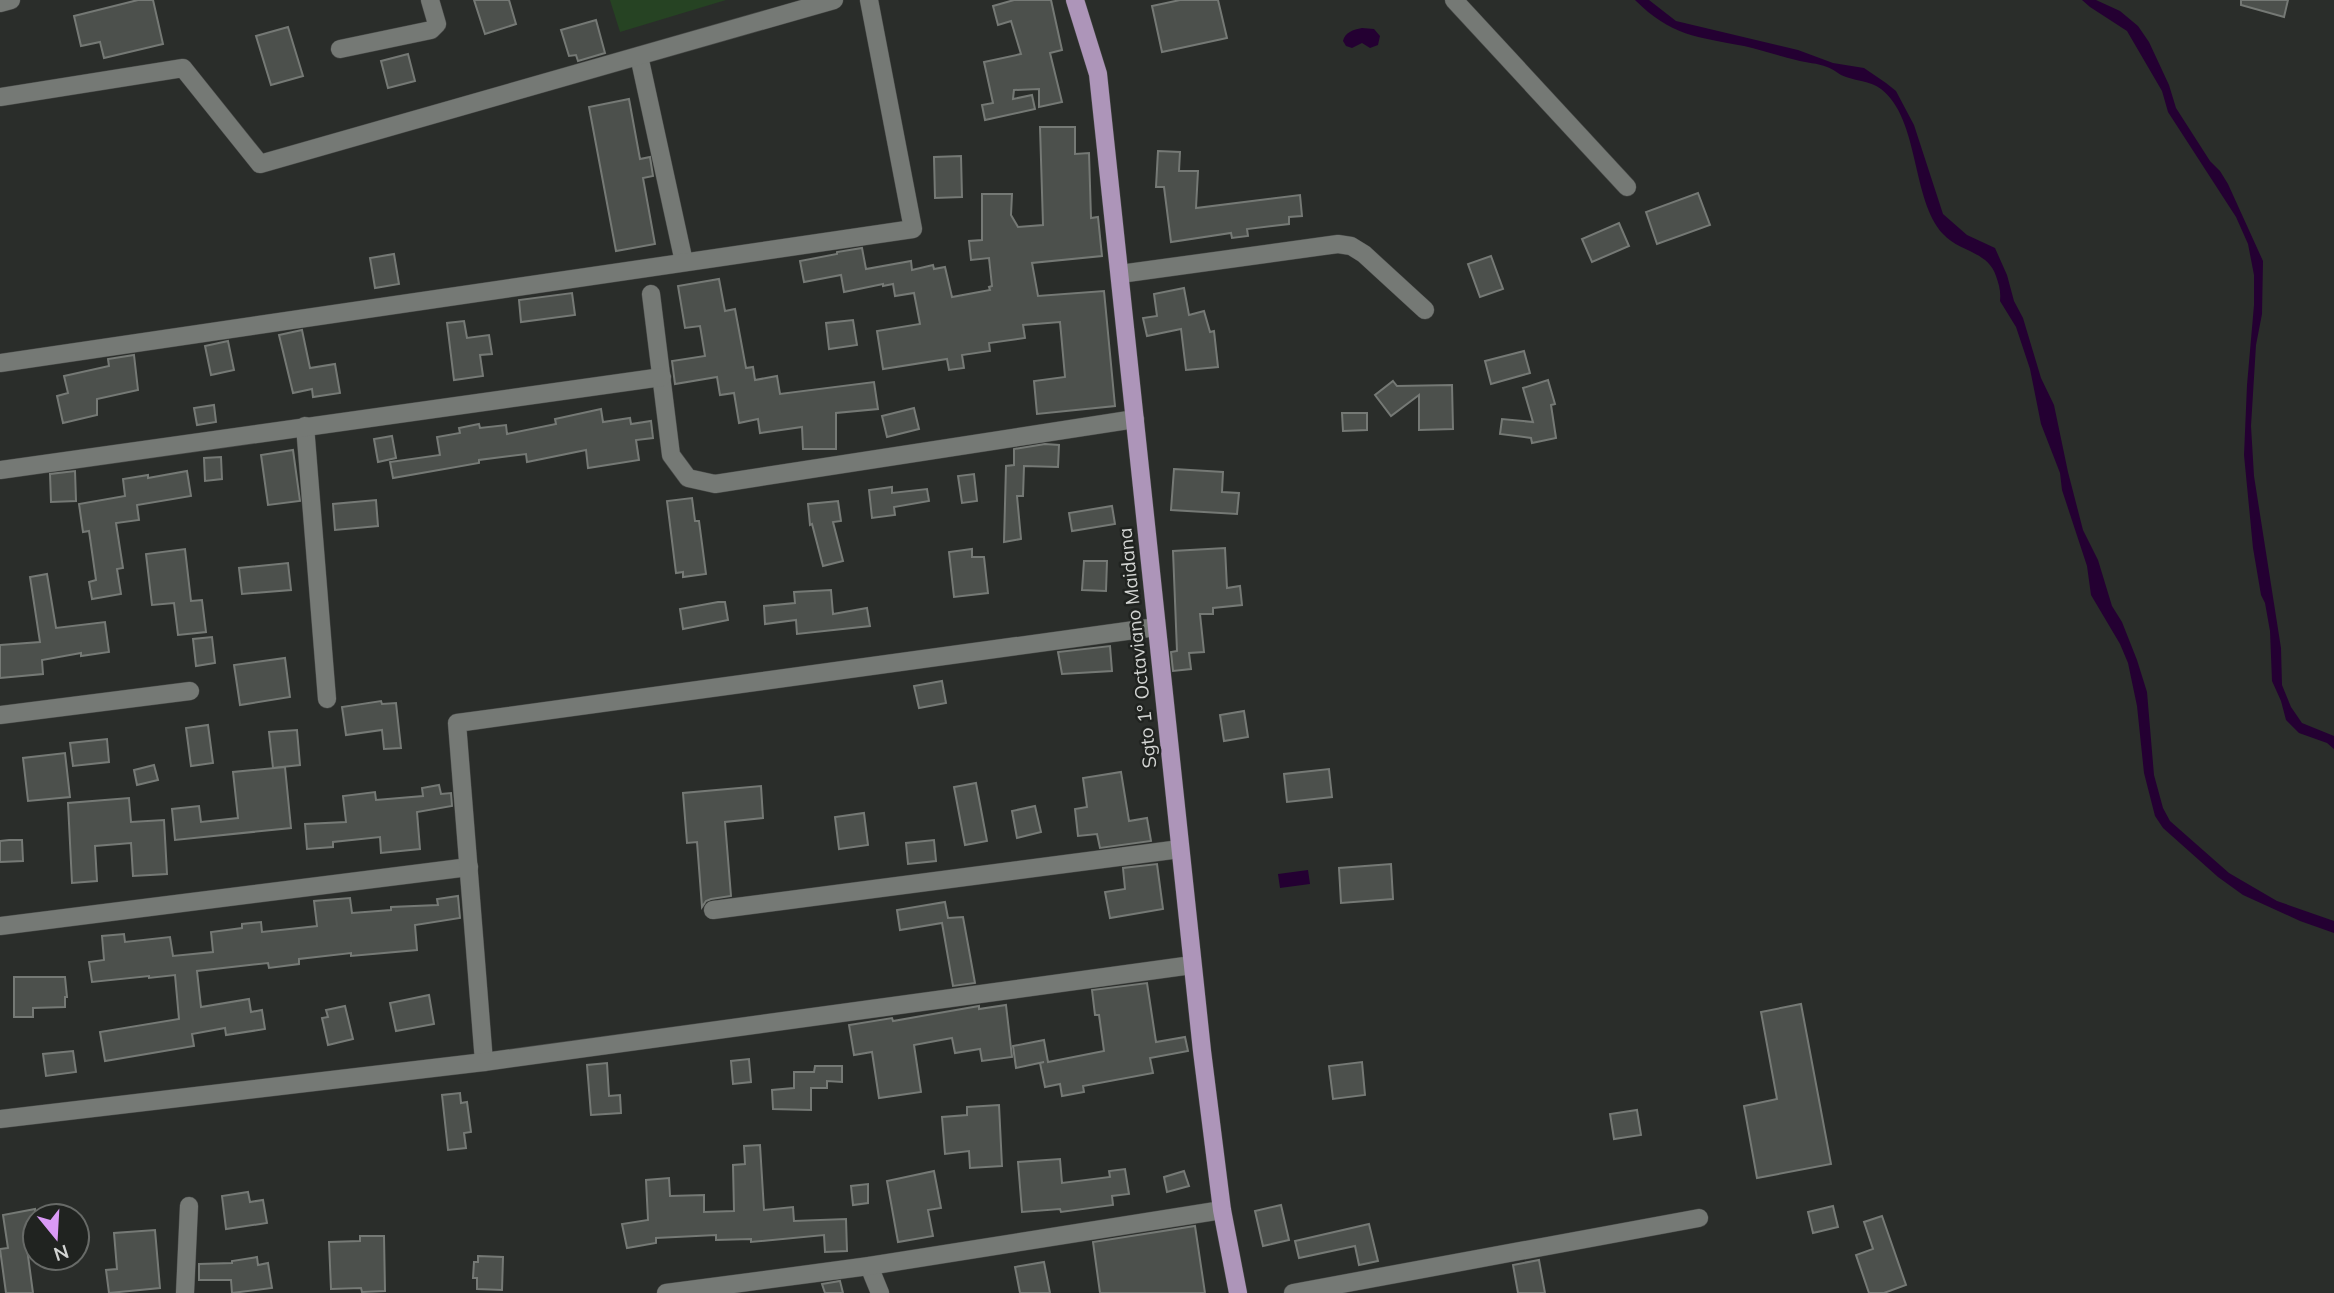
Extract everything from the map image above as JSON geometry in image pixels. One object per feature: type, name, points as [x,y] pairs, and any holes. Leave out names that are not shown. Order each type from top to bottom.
[{"type":"main road","name":"Sgto 1° Octaviano Maidana","points":[[1075,0],[1098,74],[1192,965],[1222,1210],[1238,1293]]},
{"type":"street","points":[[0,3],[10,0]]},
{"type":"street","points":[[340,49],[431,30],[437,24],[429,0]]},
{"type":"street","points":[[0,97],[183,68],[260,164],[835,0]]},
{"type":"street","points":[[0,363],[913,229],[869,0]]},
{"type":"street","points":[[1454,0],[1627,187]]},
{"type":"street","points":[[639,56],[684,262]]},
{"type":"street","points":[[1120,274],[1338,244],[1351,246],[1364,254],[1425,310]]},
{"type":"street","points":[[651,294],[671,455],[688,478],[715,484],[1135,419]]},
{"type":"street","points":[[0,470],[662,377]]},
{"type":"street","points":[[304,426],[327,699]]},
{"type":"street","points":[[484,1062],[457,723],[1156,627]]},
{"type":"street","points":[[0,715],[190,691]]},
{"type":"street","points":[[713,910],[1180,849]]},
{"type":"street","points":[[0,926],[468,867]]},
{"type":"street","points":[[0,1119],[484,1062],[1192,965]]},
{"type":"street","points":[[185,1293],[189,1206]]},
{"type":"street","points":[[666,1293],[869,1266],[1222,1210]]},
{"type":"street","points":[[1293,1293],[1699,1219]]},
{"type":"street","points":[[869,1266],[880,1293]]},
{"type":"green space","points":[[610,0],[726,0],[620,32]]},
{"type":"shaded area","points":[[1635,0],[1649,0],[1676,21],[1798,50],[1833,63],[1864,68],[1896,91],[1914,125],[1943,214],[1967,235],[1995,248],[2007,275],[2041,378],[2054,405],[2083,530],[2098,560],[2112,606],[2122,622],[2147,692],[2154,775],[2163,808],[2170,821],[2229,873],[2277,901],[2334,921],[2334,933],[2243,895],[2218,877],[2163,828],[2155,816],[2144,773],[2137,706],[2128,663],[2091,595],[2087,566],[2062,490],[2060,473],[2041,424],[2030,369],[2016,327],[2000,301],[1999,285],[1987,261],[1950,240],[1933,219],[1925,201],[1903,120],[1894,102],[1877,86],[1843,76],[1823,66],[1685,33],[1661,21]]},
{"type":"shaded area","points":[[2082,0],[2096,0],[2120,11],[2138,26],[2149,42],[2169,85],[2176,108],[2228,184],[2263,261],[2262,314],[2256,345],[2251,426],[2254,476],[2281,648],[2282,685],[2291,707],[2302,723],[2334,736],[2334,749],[2327,743],[2299,733],[2286,720],[2272,681],[2270,631],[2253,548],[2244,455],[2254,305],[2254,275],[2248,244],[2236,217],[2168,112],[2162,91],[2127,31]]},
{"type":"shaded area","points":[[1362,28],[1374,29],[1380,36],[1378,45],[1370,48],[1362,43],[1352,48],[1346,46],[1343,41],[1346,35]]},
{"type":"shaded area","points":[[1308,870],[1310,884],[1280,888],[1278,874]]},
{"type":"building","points":[[138,0],[153,0],[163,44],[104,58],[100,42],[81,46],[74,16]]},
{"type":"building","points":[[474,0],[509,0],[516,24],[485,34]]},
{"type":"building","points":[[1014,0],[1051,0],[1062,50],[1050,53],[1062,102],[1039,107],[1039,89],[1014,90],[1013,99],[1032,95],[1035,109],[985,120],[982,105],[993,103],[984,62],[1021,54],[1011,21],[998,25],[993,6]]},
{"type":"building","points":[[1180,0],[1218,0],[1227,38],[1162,52],[1152,6]]},
{"type":"building","points":[[2241,0],[2288,0],[2284,17],[2241,5]]},
{"type":"building","points":[[596,20],[605,53],[578,61],[576,55],[569,56],[561,30]]},
{"type":"building","points":[[288,27],[303,76],[271,85],[256,36]]},
{"type":"building","points":[[408,54],[415,81],[388,88],[381,61]]},
{"type":"building","points":[[629,99],[640,159],[650,157],[653,176],[643,178],[655,244],[616,251],[589,107]]},
{"type":"building","points":[[1040,127],[1075,127],[1075,154],[1089,153],[1091,218],[1098,217],[1102,256],[1032,263],[1038,296],[1104,291],[1115,406],[1037,414],[1034,381],[1065,377],[1060,322],[1023,325],[1025,338],[989,343],[990,351],[962,355],[964,368],[949,370],[947,359],[883,369],[877,331],[920,324],[914,293],[895,296],[893,284],[844,292],[841,275],[804,282],[800,261],[862,248],[866,269],[911,261],[912,270],[933,265],[934,269],[945,267],[952,297],[990,290],[989,287],[992,286],[989,258],[971,260],[969,241],[982,240],[982,194],[1012,194],[1011,215],[1018,227],[1043,225]]},
{"type":"building","points":[[1158,151],[1180,152],[1179,171],[1198,171],[1196,208],[1300,195],[1302,216],[1289,217],[1289,224],[1247,229],[1248,236],[1232,238],[1231,233],[1171,242],[1164,187],[1156,187]]},
{"type":"building","points":[[961,156],[962,197],[935,198],[934,157]]},
{"type":"building","points":[[1698,193],[1710,225],[1657,244],[1646,212]]},
{"type":"building","points":[[1619,223],[1629,246],[1592,262],[1582,239]]},
{"type":"building","points":[[394,254],[399,284],[375,288],[370,258]]},
{"type":"building","points":[[1491,256],[1503,289],[1480,297],[1468,264]]},
{"type":"building","points":[[719,279],[725,311],[735,309],[746,368],[753,367],[755,380],[777,376],[780,394],[874,382],[878,409],[836,413],[836,449],[803,449],[802,427],[760,433],[758,419],[739,423],[734,393],[720,395],[717,377],[675,384],[672,361],[705,356],[700,326],[685,328],[678,286]]},
{"type":"building","points":[[1184,288],[1189,315],[1204,311],[1210,332],[1214,331],[1218,367],[1186,370],[1181,329],[1147,336],[1143,318],[1157,316],[1154,294]]},
{"type":"building","points":[[572,293],[575,315],[521,322],[519,300]]},
{"type":"building","points":[[853,320],[857,345],[829,349],[826,323]]},
{"type":"building","points":[[464,321],[467,338],[489,335],[492,354],[480,355],[483,376],[454,380],[447,323]]},
{"type":"building","points":[[302,330],[310,368],[335,364],[340,393],[313,397],[312,389],[293,393],[279,335]]},
{"type":"building","points":[[228,341],[234,370],[211,375],[205,346]]},
{"type":"building","points":[[1524,351],[1530,373],[1491,384],[1485,361]]},
{"type":"building","points":[[134,355],[138,390],[97,399],[97,415],[63,423],[57,396],[68,393],[64,376],[109,366],[108,359]]},
{"type":"building","points":[[1548,380],[1555,404],[1551,405],[1556,438],[1532,443],[1531,438],[1500,434],[1502,419],[1533,422],[1523,388]]},
{"type":"building","points":[[1393,381],[1397,386],[1452,385],[1453,429],[1419,430],[1419,395],[1391,416],[1375,395]]},
{"type":"building","points":[[214,405],[216,422],[197,425],[194,408]]},
{"type":"building","points":[[914,408],[919,429],[887,437],[882,416]]},
{"type":"building","points":[[601,409],[603,422],[630,418],[631,424],[651,421],[653,438],[636,440],[639,460],[588,468],[586,450],[527,462],[526,454],[479,460],[479,463],[393,478],[390,462],[440,455],[437,437],[460,433],[459,428],[479,424],[480,428],[506,425],[507,434],[556,424],[555,419]]},
{"type":"building","points":[[1342,413],[1367,413],[1367,430],[1343,431]]},
{"type":"building","points":[[392,436],[396,458],[378,462],[374,439]]},
{"type":"building","points":[[1045,444],[1059,445],[1058,467],[1024,466],[1023,496],[1017,496],[1021,539],[1004,542],[1006,466],[1014,465],[1014,449]]},
{"type":"building","points":[[293,450],[300,501],[268,505],[261,455]]},
{"type":"building","points":[[221,457],[222,479],[205,481],[204,458]]},
{"type":"building","points":[[1174,469],[1223,472],[1222,492],[1239,493],[1237,514],[1171,510]]},
{"type":"building","points":[[75,471],[76,501],[51,502],[50,474]]},
{"type":"building","points":[[187,471],[191,496],[137,505],[139,520],[116,523],[123,568],[117,569],[121,594],[92,599],[89,582],[96,580],[89,531],[83,532],[79,504],[125,496],[123,479],[148,475],[148,478]]},
{"type":"building","points":[[974,474],[977,501],[962,503],[958,476]]},
{"type":"building","points":[[892,487],[892,493],[927,489],[929,501],[894,507],[895,515],[872,518],[869,490]]},
{"type":"building","points":[[692,498],[695,521],[699,521],[706,574],[683,577],[683,572],[676,573],[667,501]]},
{"type":"building","points":[[376,500],[378,526],[335,530],[333,504]]},
{"type":"building","points":[[838,501],[841,521],[833,522],[843,561],[823,566],[812,524],[810,525],[808,504]]},
{"type":"building","points":[[1112,506],[1115,524],[1072,531],[1069,513]]},
{"type":"building","points":[[1225,548],[1227,588],[1240,586],[1242,605],[1213,608],[1213,614],[1200,614],[1204,652],[1189,653],[1191,669],[1173,671],[1171,652],[1177,651],[1173,551]]},
{"type":"building","points":[[185,549],[191,601],[202,600],[206,632],[178,635],[174,603],[152,605],[146,554]]},
{"type":"building","points":[[972,549],[972,557],[984,557],[988,593],[954,597],[949,552]]},
{"type":"building","points":[[1084,561],[1107,561],[1106,591],[1082,590]]},
{"type":"building","points":[[288,563],[291,590],[242,594],[239,568]]},
{"type":"building","points":[[47,574],[56,628],[105,622],[109,652],[81,656],[81,653],[42,660],[43,674],[0,678],[0,645],[40,642],[30,577]]},
{"type":"building","points":[[831,590],[833,614],[867,608],[870,626],[797,634],[796,620],[765,624],[764,606],[795,603],[794,592]]},
{"type":"building","points":[[725,602],[728,620],[683,629],[680,609]]},
{"type":"building","points":[[212,637],[215,663],[196,666],[193,639]]},
{"type":"building","points":[[1110,646],[1112,671],[1062,674],[1058,652]]},
{"type":"building","points":[[285,658],[290,697],[240,705],[234,665]]},
{"type":"building","points":[[942,681],[946,703],[919,708],[914,686]]},
{"type":"building","points":[[381,701],[382,704],[396,703],[401,748],[384,749],[382,730],[346,735],[342,707]]},
{"type":"building","points":[[1244,711],[1248,737],[1224,741],[1220,715]]},
{"type":"building","points":[[208,725],[213,763],[191,766],[186,728]]},
{"type":"building","points":[[297,730],[300,765],[273,768],[269,732]]},
{"type":"building","points":[[107,739],[109,762],[73,766],[70,743]]},
{"type":"building","points":[[65,753],[70,797],[28,801],[23,758]]},
{"type":"building","points":[[154,765],[158,780],[137,785],[134,770]]},
{"type":"building","points":[[285,767],[291,828],[175,840],[172,809],[199,806],[201,822],[238,818],[233,772]]},
{"type":"building","points":[[1329,769],[1332,797],[1287,802],[1284,774]]},
{"type":"building","points":[[1121,772],[1129,821],[1147,818],[1151,841],[1100,848],[1097,834],[1078,836],[1075,809],[1087,807],[1083,778]]},
{"type":"building","points":[[976,783],[987,841],[965,845],[954,787]]},
{"type":"building","points":[[439,785],[441,794],[451,793],[452,806],[417,812],[420,849],[381,853],[380,837],[333,842],[333,847],[307,849],[305,824],[346,822],[343,796],[375,792],[376,800],[423,796],[422,788]]},
{"type":"building","points":[[761,786],[763,818],[725,822],[731,896],[711,899],[702,907],[697,842],[687,843],[683,793]]},
{"type":"building","points":[[129,798],[131,822],[164,820],[167,874],[133,876],[131,843],[95,846],[97,881],[72,883],[68,803]]},
{"type":"building","points":[[1035,806],[1041,832],[1017,838],[1012,811]]},
{"type":"building","points":[[864,813],[868,845],[839,849],[835,817]]},
{"type":"building","points":[[22,840],[23,861],[0,862],[0,841]]},
{"type":"building","points":[[934,840],[936,861],[908,864],[906,843]]},
{"type":"building","points":[[1157,864],[1163,909],[1110,918],[1105,892],[1125,889],[1123,868]]},
{"type":"building","points":[[1391,864],[1393,899],[1341,903],[1339,868]]},
{"type":"building","points":[[458,896],[460,918],[415,925],[417,950],[299,959],[299,964],[269,968],[268,963],[197,971],[201,1007],[249,999],[251,1012],[262,1010],[265,1029],[226,1035],[225,1028],[192,1034],[194,1046],[105,1061],[100,1032],[179,1019],[175,975],[92,982],[89,962],[104,960],[102,936],[124,934],[125,942],[170,937],[173,956],[213,952],[211,932],[242,928],[242,924],[261,922],[262,932],[317,926],[314,901],[350,898],[352,913],[391,910],[391,907],[438,905],[437,899]]},
{"type":"building","points":[[945,902],[948,918],[963,917],[975,983],[953,986],[942,923],[900,930],[897,910]]},
{"type":"building","points":[[14,977],[65,977],[65,1007],[33,1008],[33,1017],[14,1017]]},
{"type":"building","points":[[1147,983],[1156,1042],[1185,1037],[1188,1051],[1150,1058],[1153,1073],[1083,1086],[1084,1092],[1062,1096],[1060,1084],[1045,1087],[1040,1063],[1044,1062],[1016,1068],[1013,1046],[1044,1040],[1048,1062],[1104,1051],[1092,990]]},
{"type":"building","points":[[429,995],[434,1024],[396,1031],[390,1003]]},
{"type":"building","points":[[1801,1004],[1831,1164],[1757,1178],[1744,1106],[1777,1099],[1761,1012]]},
{"type":"building","points":[[1006,1005],[1012,1057],[982,1061],[980,1049],[955,1053],[952,1038],[914,1045],[921,1092],[879,1098],[872,1052],[854,1055],[849,1025],[892,1018],[893,1021],[979,1006],[979,1009]]},
{"type":"building","points":[[345,1006],[353,1039],[328,1045],[322,1018],[328,1017],[326,1010]]},
{"type":"building","points":[[73,1051],[76,1072],[46,1076],[43,1054]]},
{"type":"building","points":[[749,1059],[751,1082],[733,1084],[731,1061]]},
{"type":"building","points":[[1362,1062],[1365,1095],[1333,1099],[1329,1066]]},
{"type":"building","points":[[607,1063],[609,1096],[620,1095],[621,1113],[591,1115],[587,1065]]},
{"type":"building","points":[[815,1066],[842,1066],[842,1082],[827,1081],[827,1088],[811,1088],[811,1110],[773,1109],[772,1090],[794,1088],[794,1072],[814,1072]]},
{"type":"building","points":[[460,1093],[461,1103],[467,1102],[471,1132],[464,1133],[466,1148],[448,1150],[442,1095]]},
{"type":"building","points":[[999,1105],[1002,1166],[970,1168],[969,1151],[945,1154],[942,1117],[967,1115],[967,1107]]},
{"type":"building","points":[[1637,1110],[1641,1135],[1614,1139],[1610,1114]]},
{"type":"building","points":[[760,1145],[764,1210],[793,1207],[794,1221],[846,1219],[847,1251],[825,1252],[824,1235],[751,1242],[751,1239],[716,1240],[716,1235],[656,1238],[656,1243],[627,1248],[622,1224],[648,1220],[646,1180],[669,1178],[670,1196],[704,1195],[704,1212],[734,1211],[733,1165],[745,1164],[744,1146]]},
{"type":"building","points":[[1060,1159],[1062,1183],[1110,1177],[1109,1171],[1125,1169],[1129,1194],[1112,1196],[1113,1205],[1061,1212],[1060,1209],[1022,1212],[1018,1162]]},
{"type":"building","points":[[934,1171],[941,1208],[928,1210],[933,1236],[898,1242],[887,1181]]},
{"type":"building","points":[[1184,1171],[1189,1186],[1167,1192],[1164,1177]]},
{"type":"building","points":[[868,1184],[868,1203],[853,1205],[851,1186]]},
{"type":"building","points":[[248,1192],[250,1202],[263,1200],[267,1223],[226,1229],[222,1196]]},
{"type":"building","points":[[1281,1205],[1289,1240],[1263,1246],[1255,1211]]},
{"type":"building","points":[[1833,1206],[1838,1227],[1813,1233],[1808,1212]]},
{"type":"building","points":[[21,1212],[21,1272],[30,1272],[33,1293],[6,1293],[0,1249],[8,1248],[3,1215]]},
{"type":"building","points":[[1882,1216],[1906,1285],[1884,1293],[1869,1293],[1856,1255],[1873,1249],[1864,1222]]},
{"type":"building","points":[[1369,1224],[1378,1261],[1359,1265],[1355,1246],[1299,1258],[1295,1241]]},
{"type":"building","points":[[1195,1226],[1205,1293],[1100,1293],[1093,1242]]},
{"type":"building","points":[[155,1230],[160,1288],[109,1293],[106,1270],[117,1269],[114,1233]]},
{"type":"building","points":[[360,1236],[384,1236],[385,1291],[362,1292],[361,1288],[331,1289],[329,1242],[360,1241]]},
{"type":"building","points":[[478,1256],[503,1257],[502,1290],[477,1289],[477,1278],[473,1278],[474,1262],[478,1262]]},
{"type":"building","points":[[257,1257],[258,1265],[268,1263],[272,1288],[232,1293],[231,1280],[199,1280],[199,1264],[232,1263]]},
{"type":"building","points":[[1539,1260],[1545,1293],[1518,1293],[1513,1265]]},
{"type":"building","points":[[1044,1262],[1050,1293],[1020,1293],[1015,1267]]},
{"type":"building","points":[[840,1281],[843,1293],[825,1293],[822,1284]]}]
